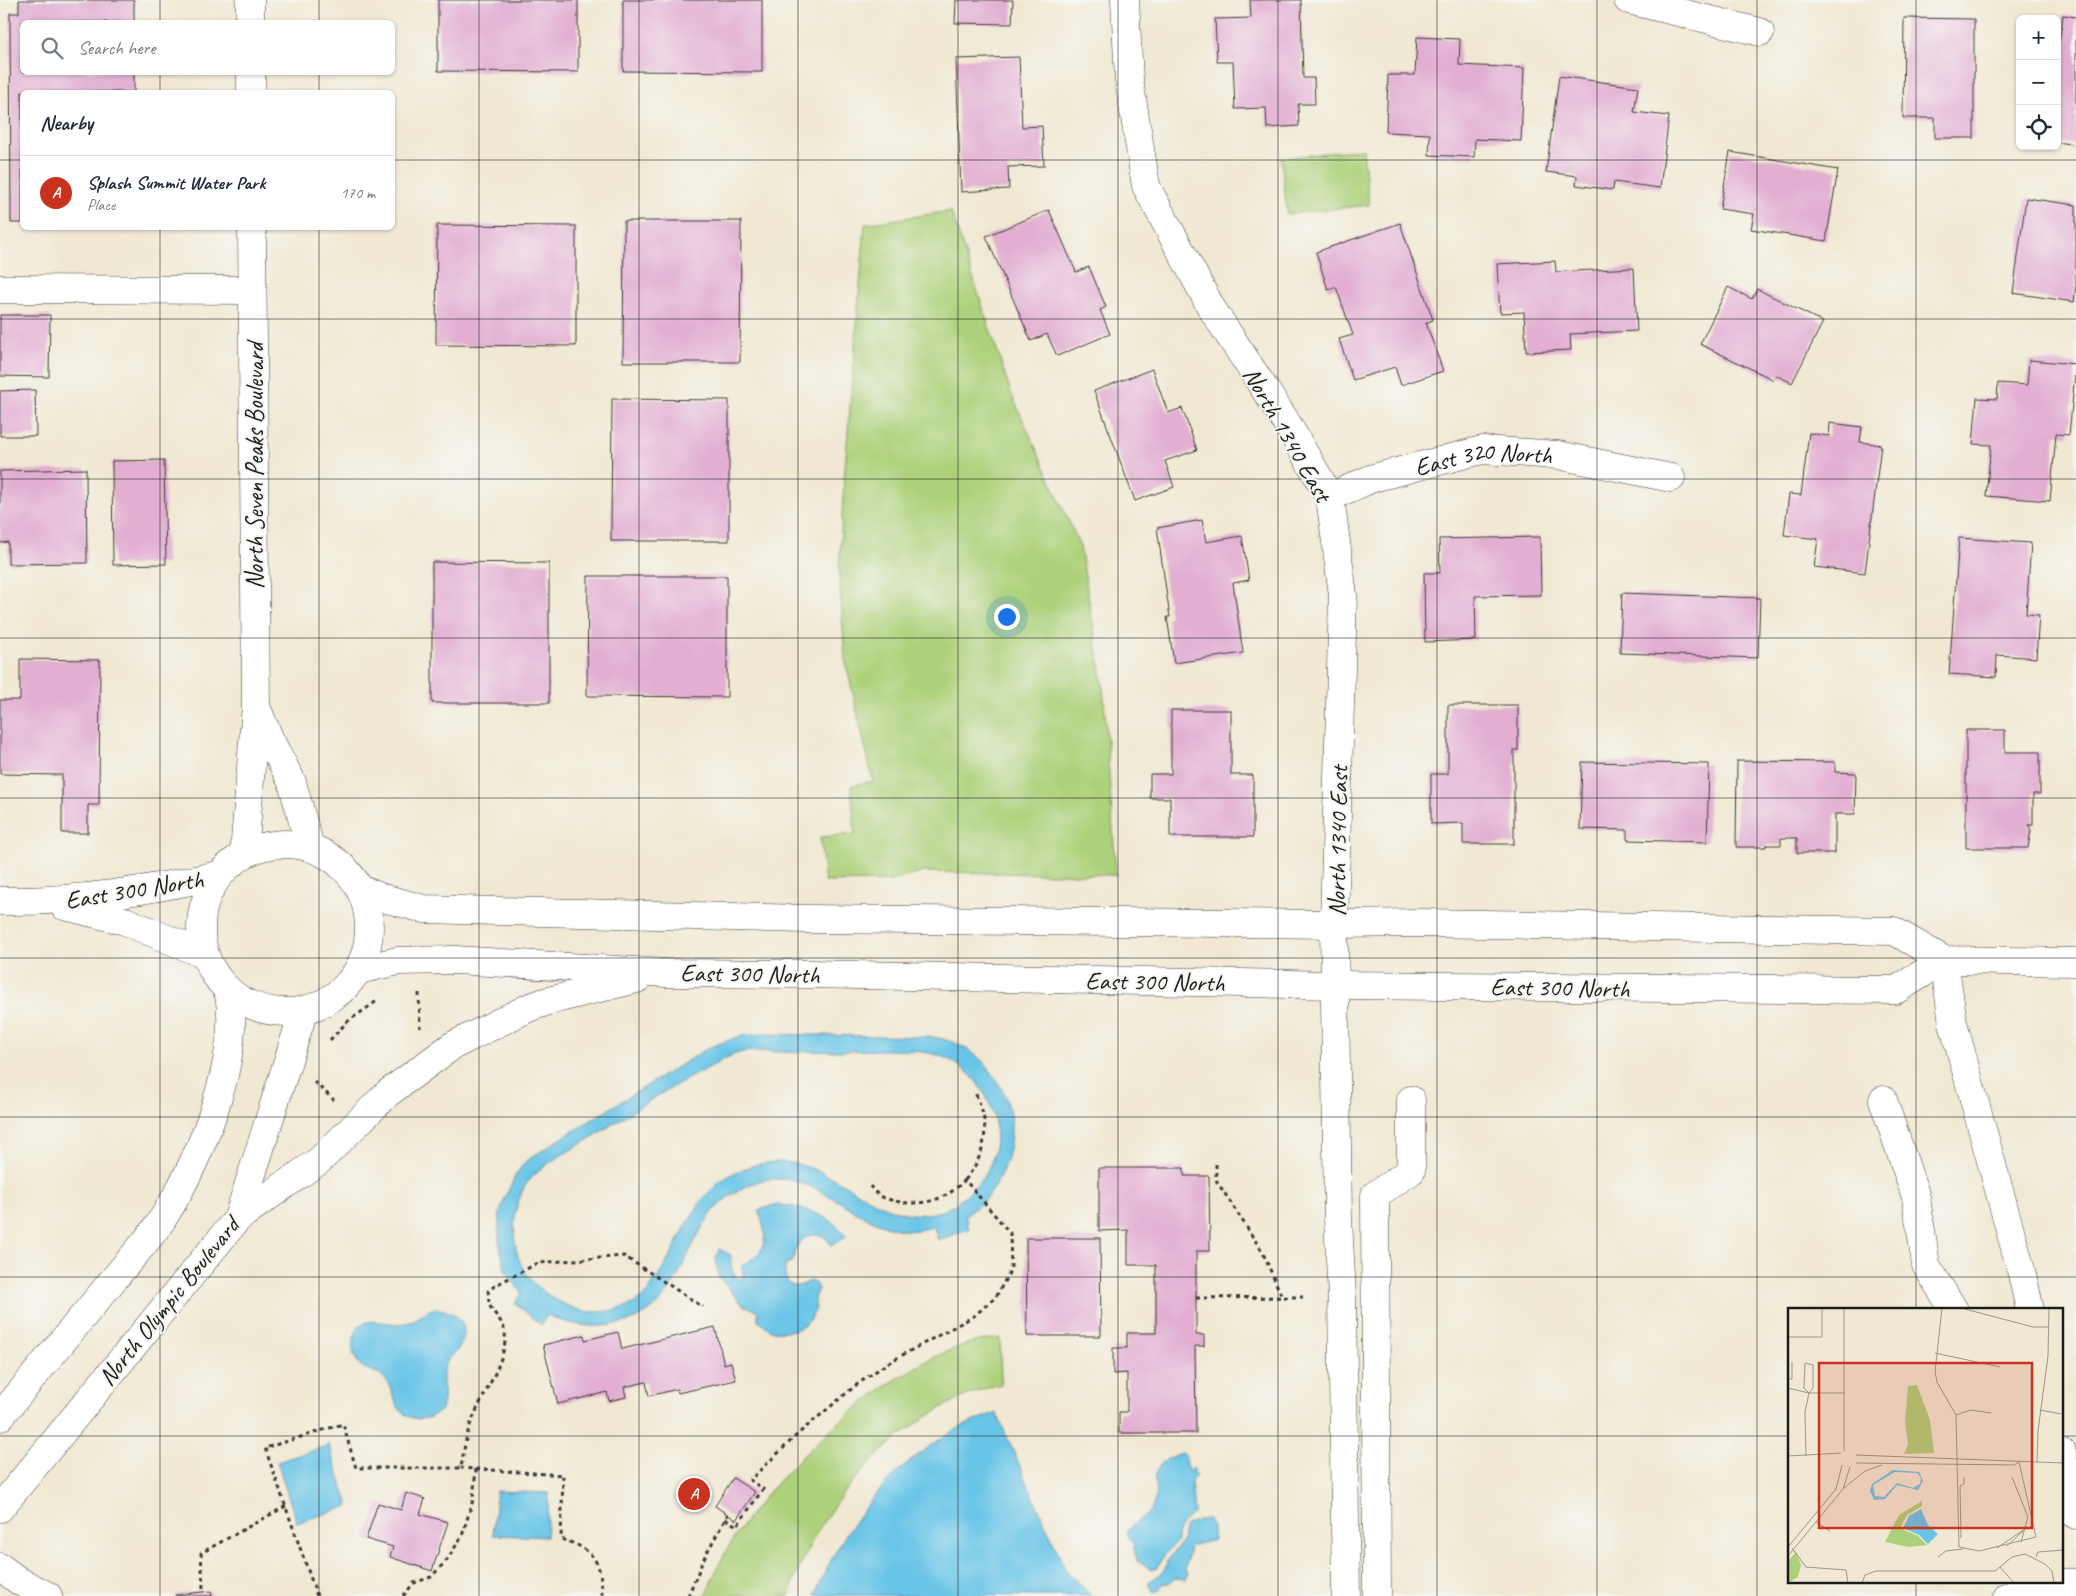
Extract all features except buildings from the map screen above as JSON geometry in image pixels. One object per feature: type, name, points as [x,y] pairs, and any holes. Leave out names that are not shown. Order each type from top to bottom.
[{"type":"street","points":[[250,0],[250,20]]},
{"type":"street","name":"North 1340 East","points":[[1125,0],[1129,80],[1146,186],[1212,309],[1285,420],[1330,497],[1343,595],[1334,924],[1346,1596]]},
{"type":"street","points":[[1628,0],[1760,32]]},
{"type":"street","points":[[251,75],[251,90]]},
{"type":"street","name":"North Seven Peaks Boulevard","points":[[244,854],[256,705],[252,230]]},
{"type":"street","points":[[0,290],[252,290]]},
{"type":"street","name":"East 320 North","points":[[1330,497],[1373,478],[1482,450],[1558,455],[1671,478]]},
{"type":"street","name":"North Seven Peaks Boulevard","points":[[256,705],[271,742],[292,782],[310,847]]},
{"type":"street","points":[[281,844],[310,847],[322,852],[350,874],[360,889],[366,905],[368,941],[358,970],[340,992],[323,1004],[296,1012],[253,1006],[228,990],[211,969],[205,955],[201,941],[200,923],[207,895],[219,875],[244,854],[281,844]]},
{"type":"street","name":"East 300 North","points":[[0,901],[48,901],[156,889],[219,875]]},
{"type":"street","points":[[360,889],[382,898],[424,909],[806,919],[1334,924],[1422,923],[1894,930],[1944,960],[2076,962]]},
{"type":"street","name":"East 300 North","points":[[48,901],[125,921],[205,955]]},
{"type":"street","name":"East 300 North","points":[[358,970],[398,961],[456,960],[666,973],[819,974],[1335,985],[1896,990],[1944,960]]},
{"type":"street","points":[[1944,960],[1953,1023],[2022,1270],[2030,1308]]},
{"type":"street","points":[[238,1218],[320,1160],[388,1093],[452,1046],[548,1000],[666,973]]},
{"type":"street","points":[[0,1417],[165,1216],[193,1163],[217,1100],[232,1034],[232,1006],[228,990]]},
{"type":"street","name":"North Olympic Boulevard","points":[[0,1508],[238,1218],[304,1010]]},
{"type":"street","points":[[1377,1596],[1375,1195],[1411,1171],[1411,1100]]},
{"type":"street","points":[[1883,1100],[1916,1197],[1926,1265],[1953,1308]]},
{"type":"street","points":[[2064,1462],[2076,1515]]},
{"type":"street","points":[[0,1566],[19,1581],[48,1596]]},
{"type":"street","points":[[2008,1596],[2030,1589],[2076,1583]]},
{"type":"path","points":[[419,987],[420,1028]]},
{"type":"path","points":[[328,1042],[347,1022],[381,998]]},
{"type":"path","points":[[312,1080],[334,1100]]},
{"type":"path","points":[[870,1186],[876,1194],[886,1200],[911,1204],[948,1195],[965,1180],[978,1163],[986,1135],[986,1123],[975,1092]]},
{"type":"path","points":[[1216,1164],[1216,1180],[1262,1251],[1282,1297]]},
{"type":"path","points":[[725,1519],[737,1526],[763,1490],[750,1480],[799,1433],[855,1386],[886,1364],[966,1321],[996,1297],[1012,1269],[1010,1232],[965,1180]]},
{"type":"path","points":[[461,1468],[467,1435],[474,1415],[489,1388],[502,1352],[505,1333],[499,1319],[489,1306],[488,1291],[496,1285],[538,1263],[624,1256],[703,1307]]},
{"type":"path","points":[[1196,1298],[1303,1297]]},
{"type":"path","points":[[317,1596],[265,1448],[343,1424],[356,1468],[461,1468],[563,1475],[561,1539],[582,1546],[598,1565],[602,1596]]},
{"type":"path","points":[[402,1596],[414,1583],[431,1577],[447,1560],[462,1536],[474,1500],[476,1469]]},
{"type":"path","points":[[203,1588],[201,1553],[286,1506]]},
{"type":"path","points":[[688,1596],[704,1558],[728,1514]]},
{"type":"green space","points":[[1363,149],[1369,205],[1287,214],[1281,158]]},
{"type":"green space","points":[[951,211],[1011,393],[1080,546],[1103,685],[1116,875],[924,872],[891,881],[825,882],[820,837],[855,834],[851,786],[873,781],[845,659],[839,569],[844,480],[865,224]]},
{"type":"green space","points":[[1000,1338],[1001,1384],[965,1396],[931,1414],[899,1437],[869,1464],[843,1494],[821,1526],[802,1561],[789,1596],[705,1596],[727,1550],[756,1508],[781,1479],[841,1420],[909,1371],[942,1353],[974,1342]]},
{"type":"water","points":[[762,1034],[934,1037],[961,1046],[978,1057],[990,1070],[1005,1096],[1011,1124],[1011,1137],[1005,1163],[994,1187],[982,1203],[965,1215],[969,1229],[938,1240],[934,1227],[901,1230],[866,1218],[818,1190],[801,1183],[783,1179],[761,1181],[743,1188],[722,1202],[707,1221],[695,1241],[673,1284],[660,1302],[642,1316],[617,1324],[590,1326],[573,1324],[547,1315],[541,1325],[515,1303],[522,1294],[505,1270],[499,1241],[500,1213],[505,1197],[517,1173],[526,1161],[708,1048],[740,1036]],"holes":[[[888,1050],[931,1053],[955,1063],[971,1076],[983,1092],[992,1109],[996,1128],[995,1146],[990,1164],[980,1181],[956,1204],[938,1212],[912,1214],[888,1208],[819,1172],[794,1164],[767,1163],[736,1172],[709,1192],[690,1218],[658,1277],[644,1296],[631,1305],[603,1312],[589,1312],[576,1309],[541,1290],[524,1270],[517,1253],[514,1222],[518,1201],[527,1183],[541,1169],[638,1108],[683,1081],[728,1057],[742,1052]]]},
{"type":"water","points":[[774,1205],[795,1207],[819,1215],[833,1222],[845,1234],[845,1238],[831,1245],[826,1238],[820,1235],[808,1236],[797,1246],[794,1260],[785,1265],[786,1277],[790,1285],[798,1286],[810,1281],[815,1283],[818,1289],[814,1298],[816,1309],[808,1322],[792,1330],[776,1331],[768,1328],[758,1320],[758,1311],[743,1305],[718,1276],[716,1258],[719,1249],[731,1255],[734,1274],[739,1279],[744,1276],[741,1266],[757,1255],[764,1242],[764,1228],[758,1210]]},
{"type":"water","points":[[436,1308],[450,1312],[460,1320],[464,1331],[463,1338],[460,1346],[447,1361],[444,1368],[441,1410],[428,1418],[417,1419],[401,1411],[383,1377],[359,1364],[354,1354],[353,1343],[356,1332],[361,1325],[367,1322],[406,1323]]},
{"type":"water","points":[[996,1412],[1066,1571],[1092,1596],[815,1595],[838,1548],[852,1526],[883,1486],[922,1452],[950,1433]]},
{"type":"water","points":[[329,1445],[349,1506],[297,1523],[277,1462]]},
{"type":"water","points":[[1181,1453],[1185,1456],[1186,1466],[1190,1472],[1193,1467],[1196,1476],[1191,1481],[1194,1513],[1181,1525],[1177,1542],[1165,1554],[1157,1569],[1152,1569],[1137,1561],[1133,1543],[1127,1533],[1131,1526],[1146,1515],[1154,1504],[1156,1473],[1160,1466],[1168,1459]]},
{"type":"water","points":[[496,1491],[549,1493],[546,1537],[493,1535]]},
{"type":"water","points":[[1210,1520],[1212,1525],[1214,1540],[1190,1546],[1185,1571],[1188,1573],[1186,1579],[1175,1578],[1169,1583],[1163,1584],[1158,1591],[1154,1592],[1149,1586],[1149,1582],[1165,1569],[1167,1561],[1183,1540],[1184,1527],[1193,1522]]},
{"type":"place","name":"Splash Summit Water Park","points":[[694,1494]]}]
